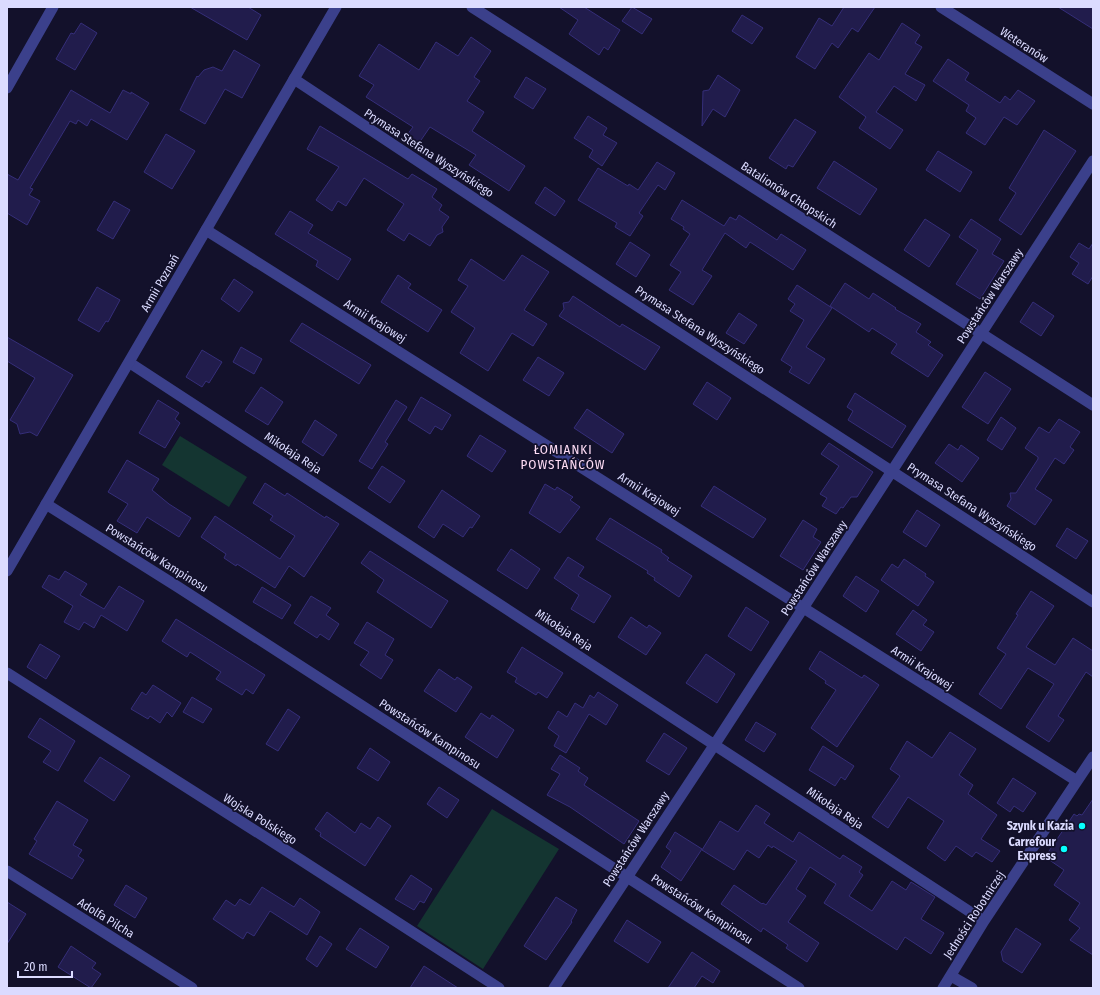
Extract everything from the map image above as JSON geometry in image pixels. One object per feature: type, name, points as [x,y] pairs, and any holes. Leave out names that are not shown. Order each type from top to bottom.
[{"type":"street","points":[[7,88],[53,7]]},
{"type":"street","name":"Armii Poznań","points":[[7,571],[130,363],[336,7]]},
{"type":"street","name":"Batalionów Chłopskich","points":[[472,7],[1093,405]]},
{"type":"street","name":"Weteranów","points":[[941,7],[1093,104]]},
{"type":"street","name":"Prymasa Stefana Wyszyńskiego","points":[[294,79],[611,289],[1093,602]]},
{"type":"street","name":"Powstańców Warszawy","points":[[554,988],[893,471],[980,333],[1093,161]]},
{"type":"street","name":"Armii Krajowej","points":[[206,230],[1077,781]]},
{"type":"street","name":"Mikołaja Reja","points":[[130,363],[984,921]]},
{"type":"street","name":"Powstańców Kampinosu","points":[[46,504],[628,876],[799,988]]},
{"type":"street","name":"Wojska Polskiego","points":[[7,674],[294,856],[498,988]]},
{"type":"street","name":"Jedności Robotniczej","points":[[943,988],[984,921],[1093,757]]},
{"type":"street","name":"Adolfa Pilcha","points":[[7,871],[192,988]]},
{"type":"street","points":[[951,976],[972,988]]},
{"type":"green space","points":[[180,436],[247,477],[229,507],[162,465]]},
{"type":"green space","points":[[492,809],[559,849],[483,969],[417,926]]},
{"type":"building","points":[[190,7],[248,7],[261,15],[247,40]]},
{"type":"building","points":[[559,7],[584,7],[620,30],[608,50],[604,47],[599,55],[569,34],[578,20]]},
{"type":"building","points":[[632,7],[652,19],[642,34],[622,21]]},
{"type":"building","points":[[844,7],[875,7],[858,32],[852,28],[838,48],[832,43],[815,69],[796,57],[819,18],[832,26]]},
{"type":"building","points":[[1058,7],[1093,7],[1093,29]]},
{"type":"building","points":[[742,15],[763,28],[752,44],[732,31]]},
{"type":"building","points":[[81,23],[97,33],[75,70],[56,59],[71,33],[74,34]]},
{"type":"building","points":[[902,23],[920,35],[915,43],[922,47],[905,74],[925,85],[916,101],[894,86],[876,112],[903,130],[890,149],[859,128],[866,117],[839,97],[869,53],[879,60]]},
{"type":"building","points":[[471,37],[491,51],[474,77],[480,81],[467,101],[484,112],[472,131],[525,166],[509,191],[469,165],[476,155],[430,127],[419,143],[407,135],[413,127],[366,97],[374,85],[359,76],[379,44],[419,70],[436,42],[458,56]]},
{"type":"building","points":[[234,50],[260,65],[242,98],[225,89],[205,124],[180,110],[197,76],[198,77],[204,70],[213,67],[222,71]]},
{"type":"building","points":[[948,59],[969,73],[965,80],[1000,103],[1005,96],[1010,100],[1018,90],[1035,101],[1017,125],[1004,117],[985,145],[966,133],[976,118],[966,111],[969,105],[933,81]]},
{"type":"building","points":[[718,75],[740,90],[725,117],[713,109],[702,126],[703,91],[709,90]]},
{"type":"building","points":[[526,77],[546,89],[533,109],[514,97]]},
{"type":"building","points":[[71,90],[110,113],[123,90],[131,94],[131,92],[149,103],[127,140],[91,119],[87,126],[78,120],[76,124],[70,121],[30,188],[33,189],[29,195],[40,201],[27,225],[7,213],[7,174],[18,180]]},
{"type":"building","points":[[588,116],[607,128],[603,135],[617,143],[602,166],[589,157],[593,150],[574,138]]},
{"type":"building","points":[[795,119],[816,132],[793,167],[788,165],[786,169],[769,158]]},
{"type":"building","points":[[320,126],[408,179],[412,174],[437,189],[432,197],[442,205],[439,210],[449,217],[442,227],[443,232],[437,235],[430,246],[409,233],[404,241],[387,230],[404,204],[364,178],[346,206],[338,201],[332,211],[316,200],[339,167],[307,149]]},
{"type":"building","points":[[1044,130],[1076,151],[1021,235],[999,220],[1016,193],[1009,188]]},
{"type":"building","points":[[166,134],[195,151],[172,189],[144,172]]},
{"type":"building","points":[[938,151],[972,172],[960,192],[926,170]]},
{"type":"building","points":[[834,161],[877,189],[860,215],[817,188]]},
{"type":"building","points":[[657,162],[675,173],[665,190],[658,185],[639,213],[643,216],[630,236],[615,227],[617,223],[578,200],[598,168],[628,186],[629,184],[638,190]]},
{"type":"building","points":[[545,187],[565,201],[555,216],[535,203]]},
{"type":"building","points":[[682,200],[724,226],[730,217],[736,220],[739,215],[777,240],[781,234],[806,250],[793,270],[750,242],[746,248],[725,233],[702,270],[712,276],[693,305],[669,290],[681,272],[670,265],[690,234],[683,229],[684,227],[671,219]]},
{"type":"building","points":[[114,201],[130,210],[113,239],[97,230]]},
{"type":"building","points":[[290,211],[313,225],[308,233],[351,259],[338,280],[316,266],[318,261],[275,234]]},
{"type":"building","points":[[925,219],[950,235],[929,267],[904,250]]},
{"type":"building","points":[[971,219],[1001,239],[992,254],[1004,261],[980,299],[956,284],[978,250],[959,237]]},
{"type":"building","points":[[630,242],[650,255],[636,277],[616,264]]},
{"type":"building","points":[[1079,243],[1089,249],[1093,243],[1093,276],[1088,284],[1072,274],[1079,263],[1070,257]]},
{"type":"building","points":[[522,255],[549,272],[524,310],[547,324],[533,346],[512,333],[488,371],[460,353],[475,328],[451,312],[468,286],[458,280],[471,259],[504,281]]},
{"type":"building","points":[[398,275],[411,284],[408,288],[442,310],[428,332],[381,302]]},
{"type":"building","points":[[234,279],[253,292],[239,312],[221,299]]},
{"type":"building","points":[[845,283],[869,299],[873,293],[896,308],[895,309],[921,324],[916,332],[931,342],[928,345],[943,355],[928,377],[891,353],[897,344],[872,328],[869,332],[830,306]]},
{"type":"building","points":[[797,285],[832,308],[806,347],[825,359],[809,384],[789,372],[792,367],[781,360],[804,320],[790,311],[795,304],[788,299]]},
{"type":"building","points":[[97,287],[120,300],[108,322],[106,321],[99,332],[78,320]]},
{"type":"building","points":[[573,296],[620,327],[622,324],[660,347],[645,370],[559,316],[564,309],[563,303],[569,302]]},
{"type":"building","points":[[1033,302],[1054,316],[1041,336],[1020,322]]},
{"type":"building","points":[[739,313],[757,325],[744,344],[726,333]]},
{"type":"building","points":[[302,323],[371,365],[359,384],[290,341]]},
{"type":"building","points":[[7,337],[73,375],[37,436],[30,432],[20,434],[17,424],[10,420],[35,378],[7,361]]},
{"type":"building","points":[[241,347],[262,359],[254,374],[233,362]]},
{"type":"building","points":[[202,350],[222,362],[209,383],[206,381],[202,387],[186,377]]},
{"type":"building","points":[[538,357],[564,373],[549,396],[523,380]]},
{"type":"building","points":[[985,372],[1011,389],[988,424],[962,407]]},
{"type":"building","points":[[707,382],[731,398],[717,420],[693,404]]},
{"type":"building","points":[[261,387],[283,402],[268,425],[245,411]]},
{"type":"building","points":[[855,393],[906,426],[892,448],[848,420],[853,411],[847,407]]},
{"type":"building","points":[[421,397],[451,415],[442,430],[435,426],[430,434],[408,420]]},
{"type":"building","points":[[158,400],[179,413],[175,419],[180,423],[165,448],[139,433]]},
{"type":"building","points":[[396,400],[407,407],[385,442],[388,444],[372,469],[359,461]]},
{"type":"building","points":[[587,409],[624,434],[612,453],[574,428]]},
{"type":"building","points":[[1001,417],[1016,428],[1002,450],[987,440]]},
{"type":"building","points":[[1059,419],[1080,432],[1070,447],[1074,450],[1064,464],[1055,458],[1035,489],[1052,500],[1035,525],[1007,506],[1011,499],[1010,493],[1016,493],[1038,459],[1038,457],[1025,448],[1039,427],[1049,433]]},
{"type":"building","points":[[315,420],[337,435],[323,456],[302,442]]},
{"type":"building","points":[[480,435],[506,451],[492,472],[467,456]]},
{"type":"building","points":[[829,443],[873,472],[857,497],[851,497],[843,508],[841,507],[836,514],[822,506],[827,498],[820,494],[839,466],[821,454]]},
{"type":"building","points":[[949,444],[958,450],[961,445],[979,458],[962,482],[935,463]]},
{"type":"building","points":[[127,460],[159,479],[152,490],[169,504],[191,518],[179,537],[147,517],[137,533],[117,521],[128,504],[108,492]]},
{"type":"building","points":[[382,466],[405,481],[390,503],[368,488]]},
{"type":"building","points":[[265,483],[285,496],[287,493],[325,518],[326,516],[339,524],[304,577],[289,566],[275,588],[237,564],[236,566],[224,558],[226,554],[201,537],[215,516],[280,559],[295,536],[270,520],[273,516],[253,503]]},
{"type":"building","points":[[545,484],[555,490],[557,487],[573,497],[570,500],[580,507],[560,533],[529,513]]},
{"type":"building","points":[[714,486],[766,519],[753,538],[701,506]]},
{"type":"building","points":[[442,490],[480,516],[472,528],[470,527],[463,537],[443,524],[434,538],[418,527]]},
{"type":"building","points":[[917,510],[940,525],[926,547],[903,532]]},
{"type":"building","points":[[610,518],[662,550],[661,552],[669,558],[667,560],[692,576],[679,597],[654,580],[655,578],[647,573],[648,571],[596,539]]},
{"type":"building","points":[[803,520],[817,529],[813,537],[821,542],[803,570],[780,556]]},
{"type":"building","points":[[1067,528],[1088,541],[1076,559],[1056,546]]},
{"type":"building","points":[[511,549],[540,569],[527,589],[497,570]]},
{"type":"building","points":[[370,551],[448,601],[431,628],[377,592],[384,580],[361,563]]},
{"type":"building","points":[[568,557],[584,567],[578,576],[611,596],[594,623],[571,609],[579,595],[554,578]]},
{"type":"building","points":[[904,559],[926,574],[925,576],[934,582],[918,606],[881,580],[892,564],[898,568]]},
{"type":"building","points":[[65,571],[87,584],[80,595],[104,609],[119,586],[144,601],[127,631],[101,615],[94,628],[84,622],[79,630],[64,622],[73,606],[42,587],[49,575],[59,580]]},
{"type":"building","points":[[856,576],[879,591],[866,612],[843,596]]},
{"type":"building","points":[[262,587],[291,605],[282,619],[253,602]]},
{"type":"building","points":[[1031,591],[1054,606],[1026,647],[1055,665],[1073,638],[1093,651],[1093,677],[1086,672],[1058,716],[1064,720],[1049,742],[1026,727],[1054,684],[1028,668],[1001,709],[979,694],[1006,654],[997,648]]},
{"type":"building","points":[[311,596],[331,608],[326,615],[339,624],[329,640],[320,634],[317,638],[294,623]]},
{"type":"building","points":[[746,607],[769,622],[751,651],[728,636]]},
{"type":"building","points":[[913,610],[927,620],[923,625],[934,632],[921,651],[896,634]]},
{"type":"building","points":[[631,617],[647,628],[649,625],[661,633],[646,655],[618,637]]},
{"type":"building","points":[[176,619],[265,675],[253,694],[246,689],[242,695],[216,679],[221,672],[190,652],[187,657],[162,641]]},
{"type":"building","points":[[367,622],[394,639],[385,655],[393,660],[381,679],[360,665],[369,652],[354,643]]},
{"type":"building","points":[[40,644],[60,656],[46,679],[27,667]]},
{"type":"building","points":[[522,647],[563,673],[547,698],[538,692],[536,695],[515,682],[517,678],[507,672]]},
{"type":"building","points":[[820,651],[862,678],[864,675],[879,685],[837,747],[811,728],[836,690],[825,683],[826,681],[809,669]]},
{"type":"building","points":[[706,654],[735,674],[717,703],[686,683]]},
{"type":"building","points":[[439,669],[455,680],[457,677],[472,687],[456,712],[424,691]]},
{"type":"building","points":[[153,685],[181,703],[172,717],[167,712],[160,723],[150,716],[148,719],[131,709],[142,692],[146,695]]},
{"type":"building","points":[[598,692],[618,705],[606,725],[589,714],[566,753],[554,746],[559,736],[548,728],[558,711],[567,717],[575,703],[583,708],[590,695],[594,698]]},
{"type":"building","points":[[192,697],[212,709],[203,723],[183,712]]},
{"type":"building","points":[[288,709],[300,717],[278,751],[266,744]]},
{"type":"building","points":[[481,713],[490,719],[492,715],[514,730],[497,758],[465,737]]},
{"type":"building","points":[[40,718],[75,741],[58,771],[43,762],[51,751],[28,737]]},
{"type":"building","points":[[756,722],[776,734],[764,752],[745,740]]},
{"type":"building","points":[[950,732],[976,749],[959,775],[973,785],[968,794],[997,815],[981,839],[1000,851],[992,862],[976,852],[972,857],[956,846],[945,861],[927,848],[944,821],[908,797],[888,828],[872,817],[900,776],[890,769],[907,741],[932,758]]},
{"type":"building","points":[[664,733],[687,748],[669,775],[646,761]]},
{"type":"building","points":[[823,746],[854,766],[845,780],[841,777],[835,786],[809,770]]},
{"type":"building","points":[[370,748],[390,762],[378,781],[357,768]]},
{"type":"building","points":[[560,755],[580,768],[578,771],[588,778],[584,785],[639,821],[624,844],[570,807],[547,795],[560,774],[551,769]]},
{"type":"building","points":[[100,757],[130,776],[114,801],[84,781]]},
{"type":"building","points":[[1013,778],[1036,793],[1023,812],[1014,806],[1010,812],[997,803]]},
{"type":"building","points":[[439,787],[459,800],[447,818],[427,804]]},
{"type":"building","points":[[1093,799],[1093,955],[1070,940],[1080,928],[1069,920],[1080,903],[1054,885],[1064,870],[1045,857],[1074,814],[1077,816],[1079,814],[1082,815]]},
{"type":"building","points":[[57,801],[88,820],[73,845],[82,850],[78,856],[84,860],[72,879],[29,854],[37,841],[34,839]]},
{"type":"building","points":[[756,805],[770,814],[764,823],[793,842],[799,832],[840,859],[843,855],[862,867],[859,872],[863,875],[849,896],[872,911],[892,881],[906,890],[911,882],[935,897],[921,919],[944,933],[931,954],[905,937],[897,950],[824,903],[836,884],[810,867],[796,889],[806,896],[788,922],[819,943],[807,962],[786,948],[788,945],[763,928],[761,932],[721,904],[734,885],[762,904],[763,903],[766,905],[797,861],[773,846],[772,848],[768,845],[759,858],[747,850],[734,870],[702,850],[720,821],[738,832]]},
{"type":"building","points":[[327,812],[355,833],[361,823],[370,829],[378,817],[391,826],[365,866],[320,836],[321,833],[315,829]]},
{"type":"building","points":[[675,832],[702,849],[681,881],[661,867],[671,851],[666,847]]},
{"type":"building","points":[[411,875],[432,889],[424,903],[420,901],[414,910],[395,899]]},
{"type":"building","points":[[126,885],[147,898],[135,918],[114,905]]},
{"type":"building","points":[[262,887],[294,907],[300,898],[320,912],[307,935],[270,911],[254,936],[247,932],[243,939],[213,919],[226,900],[235,906],[240,899],[250,905]]},
{"type":"building","points":[[556,897],[577,910],[571,921],[572,922],[546,960],[524,946]]},
{"type":"building","points":[[7,902],[26,914],[7,944]]},
{"type":"building","points":[[627,920],[661,942],[648,963],[614,941]]},
{"type":"building","points":[[360,928],[389,947],[376,968],[346,949]]},
{"type":"building","points":[[1016,928],[1041,944],[1022,973],[1003,961],[1001,952]]},
{"type":"building","points":[[320,936],[332,944],[317,967],[306,959]]},
{"type":"building","points":[[71,946],[96,963],[92,968],[101,974],[91,988],[58,967]]},
{"type":"building","points":[[692,952],[720,971],[713,983],[702,976],[694,988],[668,988]]},
{"type":"building","points":[[424,966],[458,988],[410,988]]},
{"type":"place","name":"Szynk u Kazia","points":[[1082,826]]},
{"type":"place","name":"Carrefour Express","points":[[1064,849]]},
{"type":"district","name":"ŁOMIANKI POWSTAŃCÓW","points":[[563,456]]}]
